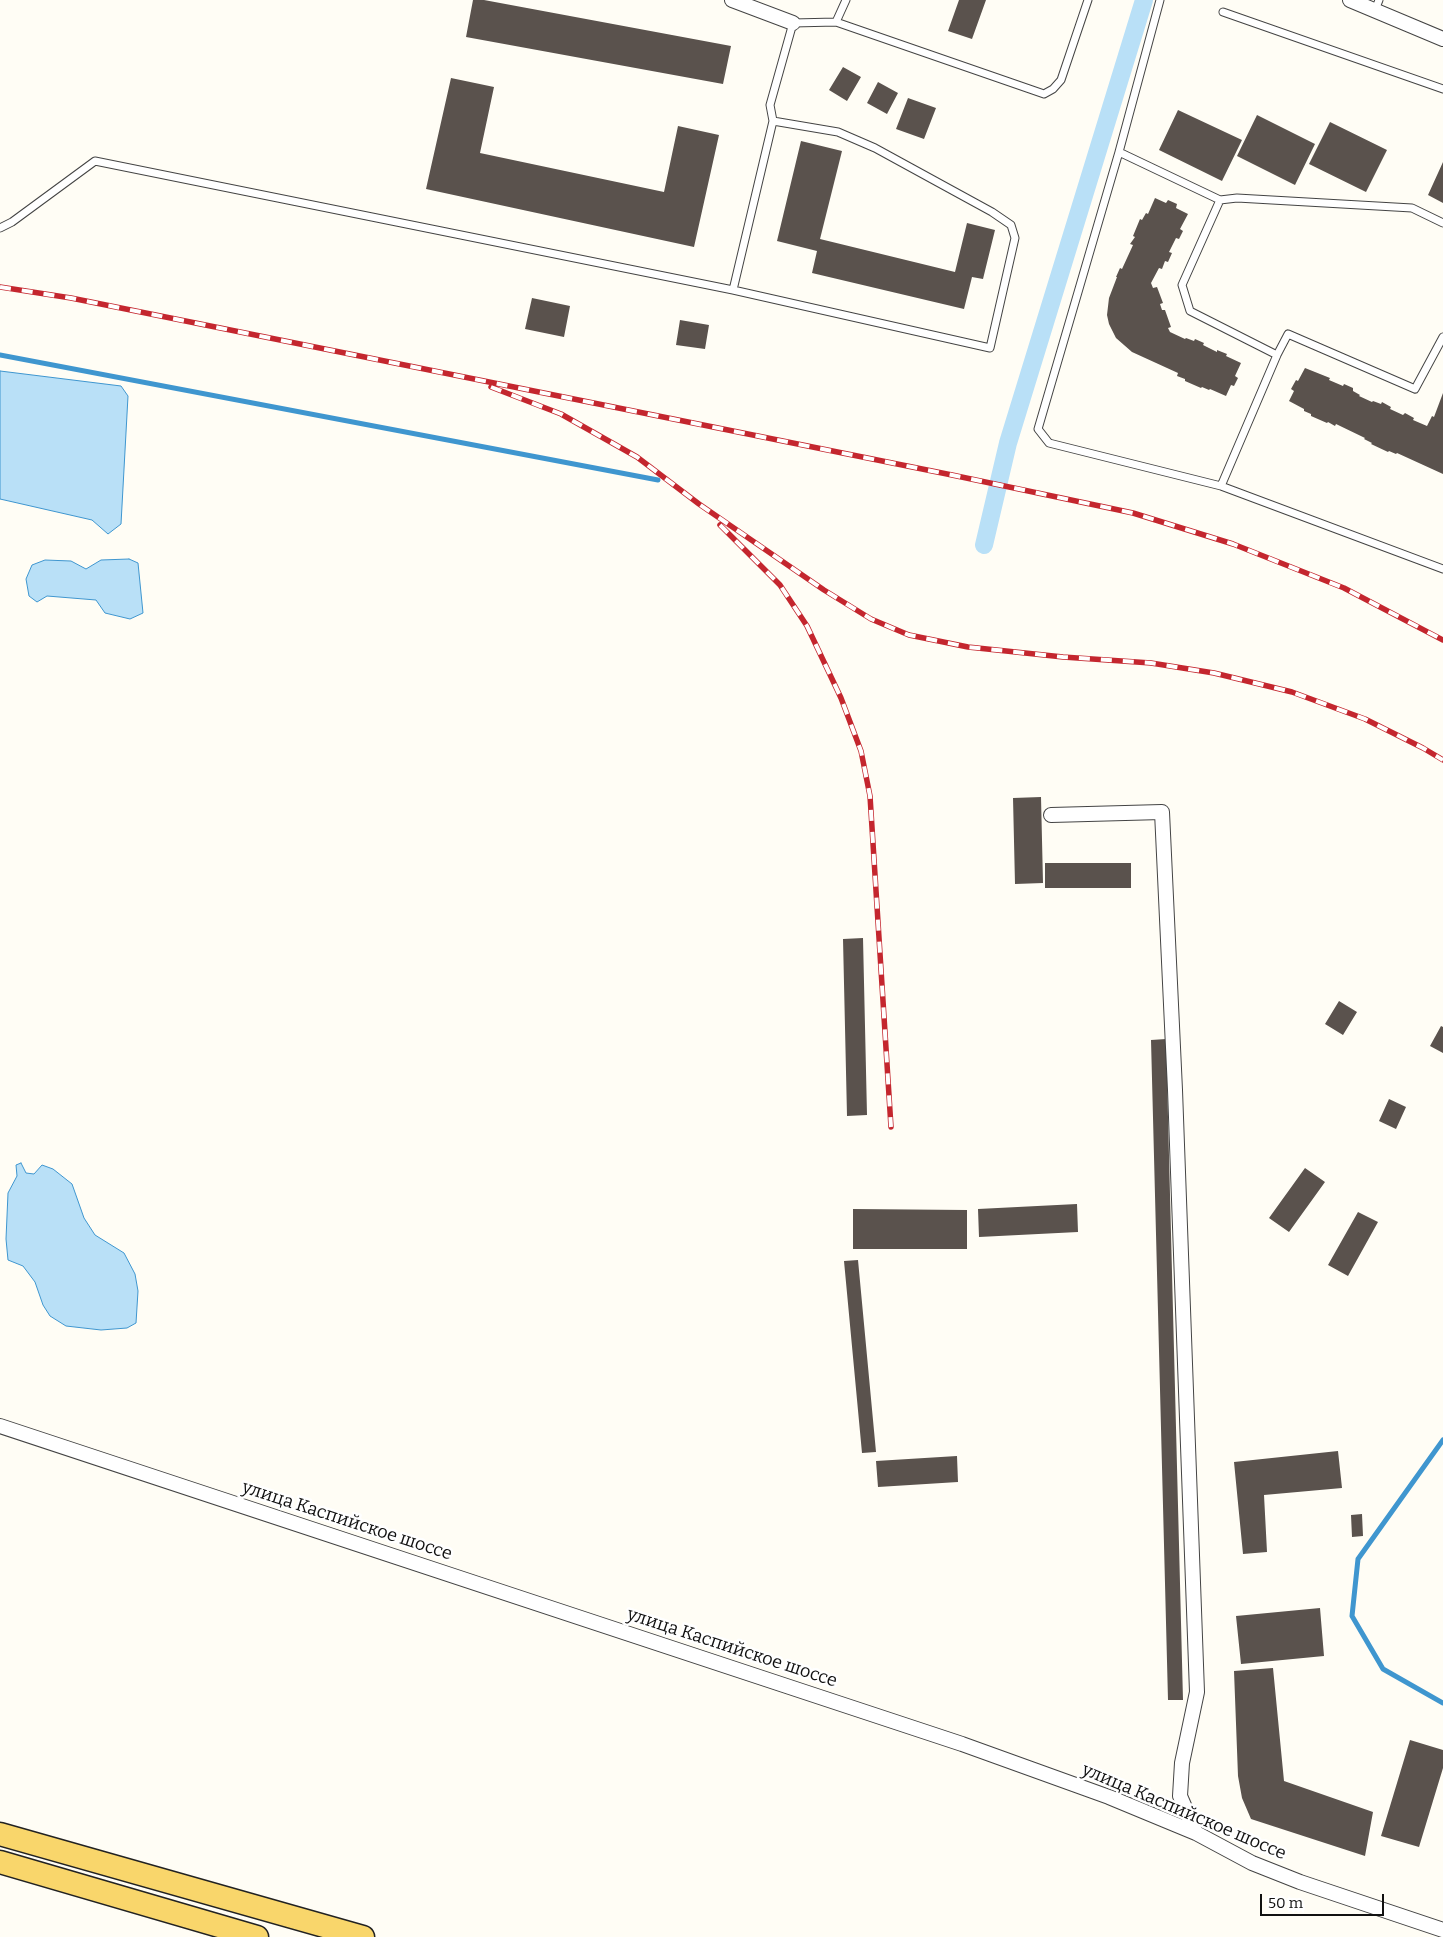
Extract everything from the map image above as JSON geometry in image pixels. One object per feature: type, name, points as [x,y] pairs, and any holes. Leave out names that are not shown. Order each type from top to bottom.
[{"type":"main road","points":[[0,1834],[363,1937]]},
{"type":"main road","points":[[0,1862],[257,1937]]},
{"type":"street","points":[[732,0],[793,23]]},
{"type":"street","points":[[1350,0],[1377,5],[1443,39]]},
{"type":"street","points":[[1051,815],[1162,812],[1175,1090],[1197,1692],[1182,1762],[1180,1796],[1196,1833]]},
{"type":"street","name":"улица Каспийское шоссе","points":[[0,1426],[962,1744],[1109,1797],[1196,1833],[1252,1863],[1300,1882],[1443,1930]]},
{"type":"lane","points":[[836,22],[846,0]]},
{"type":"lane","points":[[733,290],[773,121],[770,105],[793,23],[836,22],[1044,94],[1053,90],[1061,80],[1088,0]]},
{"type":"lane","points":[[1160,0],[1038,429],[1049,443],[1220,486],[1443,569]]},
{"type":"lane","points":[[1222,12],[1443,89]]},
{"type":"lane","points":[[0,228],[12,222],[95,161],[733,290],[990,348],[1015,238],[1010,225],[992,212],[875,148],[838,132],[773,121]]},
{"type":"lane","points":[[1118,152],[1220,200],[1237,198],[1412,208],[1443,223]]},
{"type":"lane","points":[[1220,200],[1182,285],[1190,311],[1277,355]]},
{"type":"lane","points":[[1220,486],[1288,334],[1416,389],[1441,347],[1443,338]]},
{"type":"water","points":[[0,371],[121,386],[128,396],[121,524],[108,534],[92,520],[0,499]]},
{"type":"water","points":[[129,559],[138,563],[143,613],[130,619],[105,613],[96,600],[47,596],[37,602],[29,596],[26,579],[32,565],[45,560],[71,561],[86,569],[101,560]]},
{"type":"water","points":[[21,1163],[26,1173],[34,1174],[42,1165],[53,1169],[72,1184],[84,1218],[95,1235],[124,1253],[135,1274],[138,1291],[136,1323],[127,1328],[101,1330],[66,1326],[50,1316],[43,1305],[35,1282],[23,1266],[8,1260],[6,1239],[8,1193],[17,1176],[16,1165]]},
{"type":"building","points":[[473,0],[484,0],[731,46],[723,84],[466,37]]},
{"type":"building","points":[[959,0],[986,0],[972,39],[948,31]]},
{"type":"building","points":[[843,67],[861,77],[847,101],[829,90]]},
{"type":"building","points":[[451,78],[494,87],[480,153],[664,192],[678,126],[719,135],[694,247],[426,189]]},
{"type":"building","points":[[878,82],[898,93],[887,114],[867,103]]},
{"type":"building","points":[[908,98],[936,108],[924,139],[896,129]]},
{"type":"building","points":[[1178,110],[1242,140],[1222,181],[1159,150]]},
{"type":"building","points":[[1257,115],[1315,144],[1295,185],[1237,156]]},
{"type":"building","points":[[1330,122],[1387,150],[1366,192],[1309,164]]},
{"type":"building","points":[[801,141],[842,151],[820,239],[955,272],[967,223],[995,230],[983,279],[972,277],[964,309],[812,273],[817,251],[777,241]]},
{"type":"building","points":[[1443,162],[1443,203],[1428,195]]},
{"type":"building","points":[[1155,198],[1166,203],[1168,200],[1177,204],[1176,208],[1188,214],[1180,229],[1183,231],[1179,239],[1176,238],[1169,252],[1172,253],[1168,262],[1165,261],[1162,269],[1159,268],[1151,283],[1153,288],[1157,287],[1163,303],[1160,304],[1162,310],[1165,310],[1171,327],[1168,328],[1170,332],[1185,339],[1194,341],[1195,339],[1204,343],[1203,345],[1217,352],[1217,350],[1227,354],[1226,356],[1241,363],[1235,376],[1238,378],[1234,386],[1231,385],[1226,396],[1185,381],[1185,379],[1177,376],[1178,373],[1132,352],[1116,338],[1109,324],[1107,315],[1109,298],[1116,277],[1120,268],[1122,269],[1133,245],[1130,244],[1135,237],[1133,236],[1140,219],[1142,220],[1146,213],[1148,214]]},
{"type":"building","points":[[532,298],[570,306],[564,337],[525,329]]},
{"type":"building","points":[[680,320],[709,325],[705,349],[676,345]]},
{"type":"building","points":[[1305,368],[1330,378],[1329,380],[1343,386],[1344,384],[1353,388],[1353,391],[1359,396],[1372,402],[1381,404],[1382,402],[1391,407],[1390,409],[1403,415],[1405,413],[1414,418],[1413,420],[1427,426],[1432,416],[1434,417],[1443,393],[1443,474],[1397,453],[1388,452],[1336,424],[1335,426],[1311,416],[1304,409],[1289,401],[1294,391],[1291,389]]},
{"type":"building","points":[[1041,797],[1043,883],[1015,884],[1013,798]]},
{"type":"building","points":[[1045,863],[1131,863],[1131,888],[1045,888]]},
{"type":"building","points":[[863,938],[867,1115],[847,1116],[843,939]]},
{"type":"building","points":[[1339,1001],[1357,1012],[1343,1035],[1325,1024]]},
{"type":"building","points":[[1441,1026],[1443,1027],[1443,1053],[1430,1046]]},
{"type":"building","points":[[1166,1039],[1183,1700],[1168,1700],[1151,1040]]},
{"type":"building","points":[[1389,1099],[1406,1107],[1396,1129],[1379,1121]]},
{"type":"building","points":[[1305,1168],[1325,1182],[1289,1232],[1269,1218]]},
{"type":"building","points":[[1077,1204],[1078,1232],[979,1237],[978,1209]]},
{"type":"building","points":[[853,1209],[967,1210],[967,1249],[853,1249]]},
{"type":"building","points":[[1358,1212],[1378,1222],[1348,1276],[1328,1265]]},
{"type":"building","points":[[858,1260],[876,1452],[862,1453],[844,1261]]},
{"type":"building","points":[[1338,1451],[1342,1488],[1264,1495],[1267,1552],[1243,1554],[1234,1462]]},
{"type":"building","points":[[957,1456],[958,1482],[878,1487],[876,1461]]},
{"type":"building","points":[[1362,1514],[1363,1536],[1352,1537],[1351,1515]]},
{"type":"building","points":[[1320,1608],[1324,1656],[1241,1664],[1236,1616]]},
{"type":"building","points":[[1273,1668],[1284,1781],[1373,1812],[1365,1856],[1251,1819],[1242,1798],[1238,1776],[1234,1671]]},
{"type":"building","points":[[1410,1740],[1443,1750],[1443,1768],[1419,1847],[1381,1836]]},
{"type":"waterway","points":[[984,545],[1008,443],[1144,0]]},
{"type":"waterway","points":[[0,355],[658,480]]},
{"type":"waterway","points":[[1443,1440],[1358,1559],[1352,1616],[1383,1669],[1443,1703]]},
{"type":"railway","points":[[0,287],[71,298],[1133,513],[1233,544],[1344,588],[1443,640]]},
{"type":"railway","points":[[491,387],[561,414],[637,457],[699,504],[824,590],[871,619],[909,635],[968,647],[1063,657],[1151,663],[1214,673],[1292,692],[1365,719],[1443,760]]},
{"type":"railway","points":[[720,525],[780,585],[807,626],[841,698],[861,751],[870,796],[891,1127]]}]
